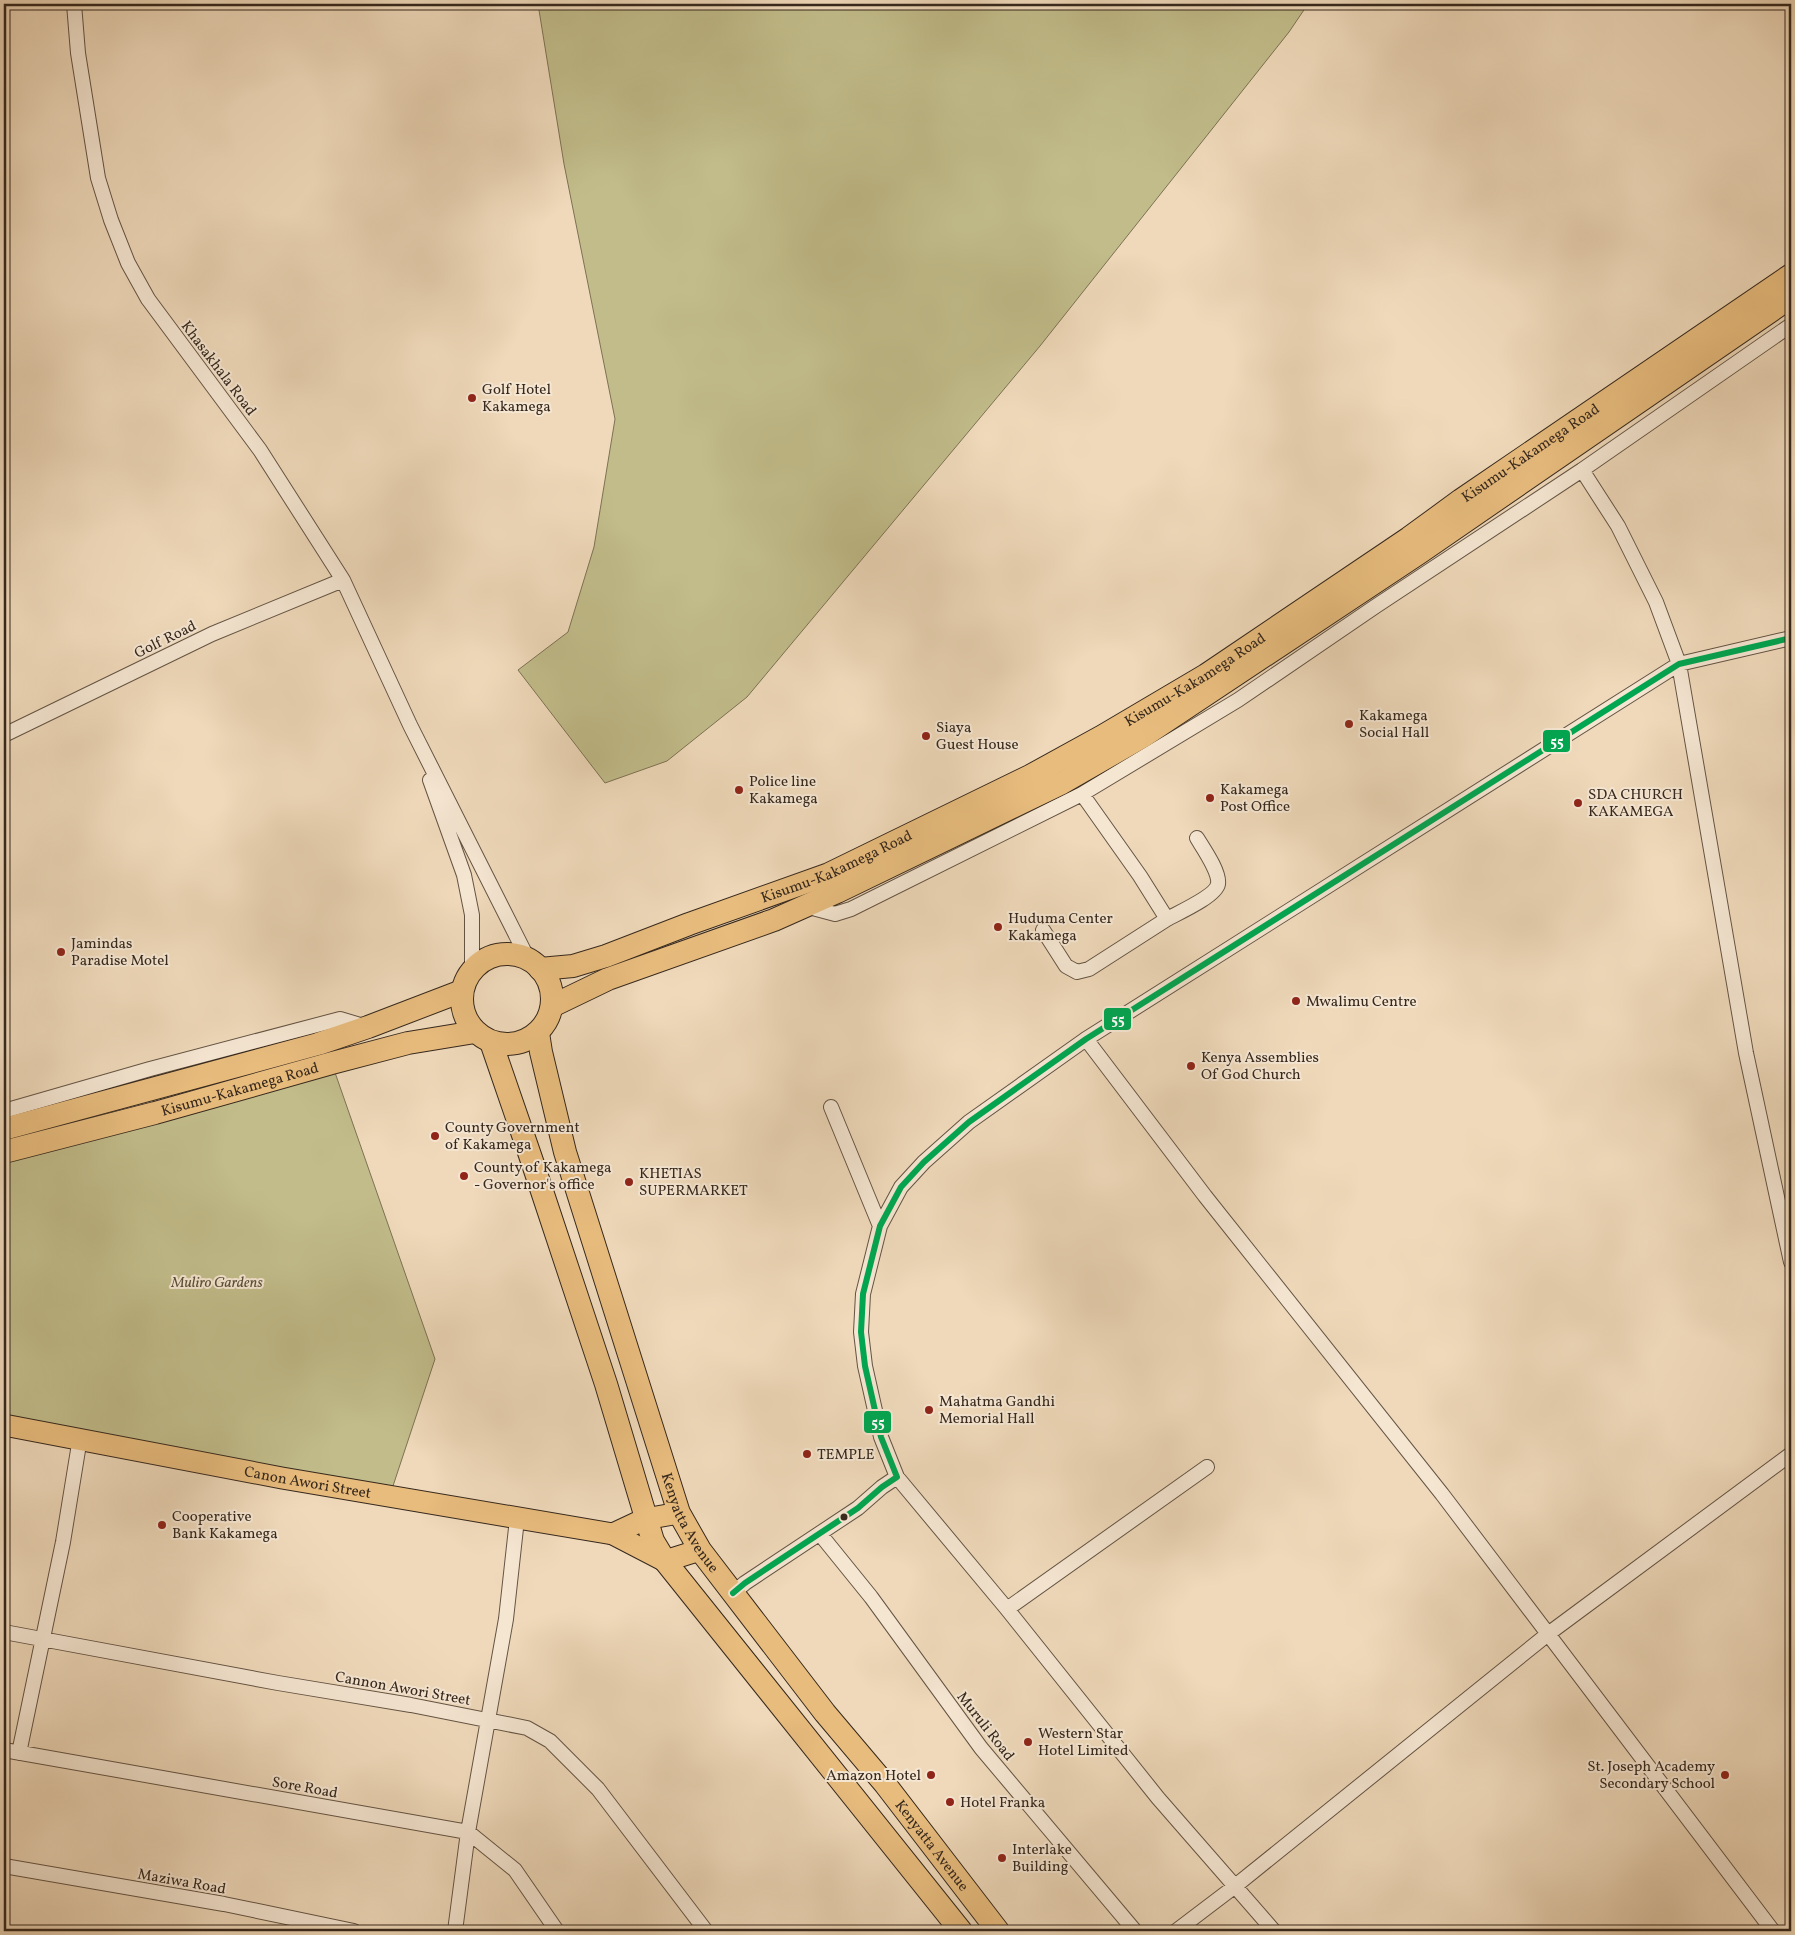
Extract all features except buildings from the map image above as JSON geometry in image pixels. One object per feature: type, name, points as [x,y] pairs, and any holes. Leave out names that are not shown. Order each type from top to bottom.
[{"type":"highway","name":"Kisumu-Kakamega Road","points":[[534,964],[573,966],[606,956],[829,874],[1030,776],[1093,742],[1214,669],[1409,538],[1461,500],[1791,275]]},
{"type":"highway","name":"Kisumu-Kakamega Road","points":[[552,1006],[608,979],[774,920],[805,906],[1053,787],[1142,737],[1444,536],[1791,297]]},
{"type":"highway","points":[[498,954],[514,954],[534,964],[550,986],[552,1006],[547,1020],[538,1033],[528,1040],[516,1044],[503,1045],[483,1037],[468,1023],[463,1013],[461,1002],[462,990],[472,969],[484,959],[498,954]]},
{"type":"highway","name":"Kisumu-Kakamega Road","points":[[4,1129],[318,1044],[368,1027],[462,990]]},
{"type":"highway","name":"Kenyatta Avenue","points":[[538,1033],[565,1152],[678,1513],[700,1550],[733,1594],[825,1714],[885,1784],[998,1931]]},
{"type":"highway","name":"Kisumu-Kakamega Road","points":[[4,1152],[155,1113],[332,1062],[408,1043],[483,1037]]},
{"type":"highway","name":"Kenyatta Avenue","points":[[483,1037],[532,1161],[606,1384],[652,1542],[665,1562],[961,1931]]},
{"type":"highway","points":[[532,1161],[565,1152]]},
{"type":"highway","points":[[802,1731],[825,1714]]},
{"type":"highway","points":[[897,1852],[922,1833]]},
{"type":"main road","name":"Canon Awori Street","points":[[4,1425],[282,1478],[613,1534],[665,1562]]},
{"type":"main road","points":[[613,1534],[645,1519],[678,1513]]},
{"type":"main road","points":[[665,1562],[700,1550]]},
{"type":"street","name":"Khasakhala Road","points":[[74,4],[78,53],[98,178],[111,220],[128,263],[148,299],[260,450],[343,580],[410,725]]},
{"type":"street","points":[[805,906],[835,914],[851,909],[1082,794],[1238,700],[1582,470],[1791,325]]},
{"type":"street","points":[[1582,470],[1618,526],[1652,593],[1679,664],[1746,1053],[1791,1262]]},
{"type":"street","points":[[1444,536],[1487,533]]},
{"type":"street","name":"Golf Road","points":[[4,735],[212,634],[343,580]]},
{"type":"street","points":[[1274,1931],[1158,1798],[1007,1608],[897,1477],[881,1437],[865,1366],[861,1332],[862,1294],[880,1226],[901,1187],[924,1162],[969,1122],[1086,1039],[1679,664],[1791,638]]},
{"type":"street","points":[[410,725],[534,964]]},
{"type":"street","points":[[410,725],[464,875],[472,915],[472,969]]},
{"type":"street","points":[[1082,794],[1167,919]]},
{"type":"street","points":[[1043,930],[1066,966],[1076,972],[1089,969],[1167,919],[1215,892],[1219,883],[1215,869],[1197,838]]},
{"type":"street","points":[[4,1111],[150,1069],[340,1019],[368,1027]]},
{"type":"street","points":[[1086,1039],[1205,1196],[1442,1494],[1773,1931]]},
{"type":"street","points":[[831,1107],[880,1226]]},
{"type":"street","points":[[19,1753],[41,1639],[63,1542],[80,1438]]},
{"type":"street","points":[[1176,1931],[1234,1887],[1548,1634],[1791,1454]]},
{"type":"street","points":[[1007,1608],[1207,1467]]},
{"type":"street","points":[[733,1594],[858,1508],[882,1487],[897,1477]]},
{"type":"street","points":[[455,1931],[468,1832],[506,1618],[517,1519]]},
{"type":"street","name":"Muruli Road","points":[[820,1534],[871,1597],[981,1748],[1135,1931]]},
{"type":"street","name":"Cannon Awori Street","points":[[4,1632],[527,1728],[550,1740],[598,1789],[706,1931]]},
{"type":"street","name":"Sore Road","points":[[4,1750],[468,1832],[515,1870],[556,1931]]},
{"type":"street","name":"Maziwa Road","points":[[5,1870],[224,1904],[354,1931]]},
{"type":"green space","points":[[538,4],[1308,4],[1289,32],[1040,346],[747,697],[667,761],[605,783],[518,670],[568,632],[594,547],[615,419],[564,164]]},
{"type":"green space","name":"Muliro Gardens","points":[[332,1064],[435,1359],[389,1498],[4,1426],[4,1153]]},
{"type":"transit line","name":"55","points":[[733,1593],[745,1583],[858,1508],[882,1487],[897,1477],[881,1437],[865,1366],[861,1332],[863,1294],[880,1226],[901,1187],[924,1162],[969,1122],[1086,1039],[1679,664],[1791,638]]},
{"type":"place","name":"Golf Hotel Kakamega","points":[[472,398]]},
{"type":"place","name":"Kakamega Social Hall","points":[[1349,724]]},
{"type":"place","name":"Siaya Guest House","points":[[926,736]]},
{"type":"place","name":"Police line Kakamega","points":[[739,790]]},
{"type":"place","name":"Kakamega Post Office","points":[[1210,798]]},
{"type":"place","name":"SDA CHURCH KAKAMEGA","points":[[1578,803]]},
{"type":"place","name":"Huduma Center Kakamega","points":[[998,927]]},
{"type":"place","name":"Jamindas Paradise Motel","points":[[61,952]]},
{"type":"place","name":"Mwalimu Centre","points":[[1296,1001]]},
{"type":"place","name":"Kenya Assemblies Of God Church","points":[[1191,1066]]},
{"type":"place","name":"County Government of Kakamega","points":[[435,1136]]},
{"type":"place","name":"County of Kakamega - Governor's office","points":[[464,1176]]},
{"type":"place","name":"KHETIAS SUPERMARKET","points":[[629,1182]]},
{"type":"place","name":"Mahatma Gandhi Memorial Hall","points":[[929,1410]]},
{"type":"place","name":"TEMPLE","points":[[807,1454]]},
{"type":"place","name":"Cooperative Bank Kakamega","points":[[162,1525]]},
{"type":"place","name":"Western Star Hotel Limited","points":[[1028,1742]]},
{"type":"place","name":"Amazon Hotel","points":[[931,1775]]},
{"type":"place","name":"St. Joseph Academy Secondary School","points":[[1725,1775]]},
{"type":"place","name":"Hotel Franka","points":[[950,1802]]},
{"type":"place","name":"Interlake Building","points":[[1002,1858]]}]
